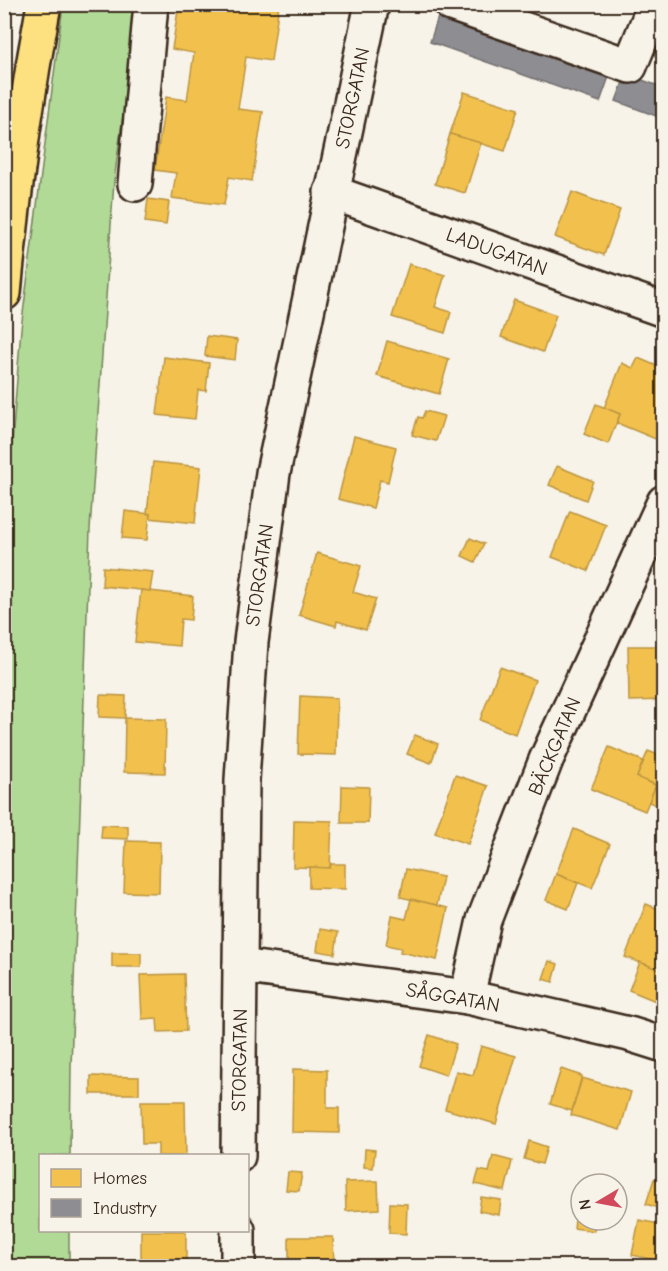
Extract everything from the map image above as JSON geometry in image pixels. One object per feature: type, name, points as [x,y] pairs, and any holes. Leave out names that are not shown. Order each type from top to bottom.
[{"type":"main road","points":[[4,292],[10,224],[32,67],[44,4]]},
{"type":"street","points":[[135,184],[151,4]]},
{"type":"street","name":"STORGATAN","points":[[238,1154],[242,780],[250,642],[273,473],[372,4]]},
{"type":"street","points":[[451,4],[630,66],[655,4]]},
{"type":"street","name":"LADUGATAN","points":[[331,192],[663,310]]},
{"type":"street","name":"BÄCKGATAN","points":[[467,997],[484,920],[546,760],[663,502]]},
{"type":"street","name":"SÅGGATAN","points":[[240,966],[467,997],[629,1034],[663,1045]]},
{"type":"street","points":[[238,1232],[238,1266]]},
{"type":"green space","points":[[63,5],[138,5],[114,181],[90,529],[71,1066],[70,1154],[39,1154],[39,1232],[69,1232],[69,1266],[5,1266],[4,543],[21,329]]},
{"type":"building: Homes","points":[[179,4],[279,4],[271,61],[246,57],[238,109],[263,112],[252,181],[229,177],[224,205],[172,198],[176,173],[155,170],[166,97],[187,100],[194,53],[172,49]]},
{"type":"building: Homes","points":[[464,92],[518,109],[505,151],[450,134]]},
{"type":"building: Homes","points":[[450,134],[481,143],[465,193],[435,184]]},
{"type":"building: Homes","points":[[572,192],[620,210],[604,255],[555,237]]},
{"type":"building: Homes","points":[[148,199],[169,202],[166,225],[145,222]]},
{"type":"building: Homes","points":[[409,264],[445,275],[435,307],[451,312],[445,333],[392,317]]},
{"type":"building: Homes","points":[[514,300],[556,315],[543,352],[501,337]]},
{"type":"building: Homes","points":[[207,336],[237,340],[235,360],[205,356]]},
{"type":"building: Homes","points":[[387,341],[449,359],[439,394],[377,376]]},
{"type":"building: Homes","points":[[164,357],[209,363],[206,391],[198,390],[195,419],[157,415]]},
{"type":"building: Homes","points":[[638,358],[664,369],[664,425],[658,440],[617,423],[620,414],[604,408],[622,363],[633,368]]},
{"type":"building: Homes","points":[[596,404],[620,414],[608,444],[584,434]]},
{"type":"building: Homes","points":[[425,411],[444,416],[436,441],[412,435],[418,417],[422,418]]},
{"type":"building: Homes","points":[[354,436],[396,447],[388,482],[380,480],[373,508],[338,499]]},
{"type":"building: Homes","points":[[153,462],[201,467],[195,523],[149,518],[150,514],[147,513]]},
{"type":"building: Homes","points":[[557,466],[593,481],[586,500],[549,485]]},
{"type":"building: Homes","points":[[125,511],[150,514],[147,540],[122,538]]},
{"type":"building: Homes","points":[[570,511],[606,525],[588,571],[552,557]]},
{"type":"building: Homes","points":[[470,538],[484,544],[475,562],[462,556]]},
{"type":"building: Homes","points":[[317,553],[361,566],[353,592],[376,599],[366,630],[337,621],[336,626],[299,615]]},
{"type":"building: Homes","points":[[103,567],[153,572],[150,591],[102,586]]},
{"type":"building: Homes","points":[[141,590],[193,596],[191,620],[181,619],[179,646],[135,642]]},
{"type":"building: Homes","points":[[628,646],[664,646],[664,700],[629,701]]},
{"type":"building: Homes","points":[[500,667],[535,680],[515,734],[480,720]]},
{"type":"building: Homes","points":[[100,695],[126,696],[125,718],[99,717]]},
{"type":"building: Homes","points":[[300,696],[337,698],[336,755],[298,754]]},
{"type":"building: Homes","points":[[125,718],[166,719],[165,773],[124,772]]},
{"type":"building: Homes","points":[[415,735],[438,744],[431,763],[407,754]]},
{"type":"building: Homes","points":[[609,747],[643,761],[637,777],[656,785],[645,811],[591,789]]},
{"type":"building: Homes","points":[[648,751],[664,757],[664,808],[649,802],[656,785],[637,777]]},
{"type":"building: Homes","points":[[455,775],[488,786],[468,844],[435,833]]},
{"type":"building: Homes","points":[[342,786],[369,787],[368,823],[341,823]]},
{"type":"building: Homes","points":[[294,820],[332,821],[330,868],[293,867]]},
{"type":"building: Homes","points":[[102,825],[128,826],[128,839],[101,838]]},
{"type":"building: Homes","points":[[574,829],[610,844],[592,888],[556,874]]},
{"type":"building: Homes","points":[[126,841],[160,842],[159,893],[124,892]]},
{"type":"building: Homes","points":[[331,864],[345,864],[345,889],[309,888],[309,867],[330,868]]},
{"type":"building: Homes","points":[[406,869],[443,877],[437,905],[400,897]]},
{"type":"building: Homes","points":[[556,874],[578,883],[568,909],[546,900]]},
{"type":"building: Homes","points":[[411,899],[448,908],[437,960],[400,952],[401,948],[386,945],[392,916],[406,919]]},
{"type":"building: Homes","points":[[646,904],[664,911],[663,971],[625,957]]},
{"type":"building: Homes","points":[[320,929],[338,932],[335,954],[317,951]]},
{"type":"building: Homes","points":[[112,953],[141,953],[141,967],[112,967]]},
{"type":"building: Homes","points":[[549,961],[558,964],[553,982],[543,979]]},
{"type":"building: Homes","points":[[640,962],[664,972],[664,987],[658,1002],[629,990]]},
{"type":"building: Homes","points":[[184,974],[186,1031],[158,1032],[157,1018],[142,1019],[140,975]]},
{"type":"building: Homes","points":[[429,1035],[456,1044],[446,1075],[419,1066]]},
{"type":"building: Homes","points":[[481,1046],[516,1056],[496,1124],[445,1109],[456,1071],[473,1075]]},
{"type":"building: Homes","points":[[293,1069],[327,1070],[327,1108],[339,1108],[339,1133],[292,1132]]},
{"type":"building: Homes","points":[[561,1069],[582,1076],[572,1111],[550,1104]]},
{"type":"building: Homes","points":[[91,1076],[139,1077],[139,1094],[91,1094]]},
{"type":"building: Homes","points":[[582,1078],[631,1092],[620,1130],[571,1115]]},
{"type":"building: Homes","points":[[141,1101],[185,1101],[186,1154],[158,1154],[158,1144],[142,1144]]},
{"type":"building: Homes","points":[[529,1141],[547,1147],[542,1164],[524,1159]]},
{"type":"building: Homes","points":[[365,1149],[375,1150],[373,1168],[364,1167]]},
{"type":"building: Homes","points":[[493,1156],[512,1161],[505,1191],[475,1184],[479,1170],[489,1172]]},
{"type":"building: Homes","points":[[288,1172],[302,1173],[299,1191],[286,1190]]},
{"type":"building: Homes","points":[[654,1179],[664,1182],[664,1210],[646,1204]]},
{"type":"building: Homes","points":[[378,1181],[379,1209],[346,1211],[345,1182]]},
{"type":"building: Homes","points":[[481,1197],[501,1200],[499,1215],[479,1211]]},
{"type":"building: Homes","points":[[390,1203],[407,1204],[406,1234],[389,1233]]},
{"type":"building: Homes","points":[[639,1220],[664,1225],[663,1262],[632,1255]]},
{"type":"building: Homes","points":[[141,1232],[186,1232],[186,1266],[141,1266]]},
{"type":"building: Homes","points":[[289,1237],[333,1237],[334,1266],[289,1266]]},
{"type":"building: Industry","points":[[439,14],[610,74],[600,102],[430,42]]},
{"type":"building: Industry","points":[[626,74],[664,88],[664,119],[616,101]]}]
